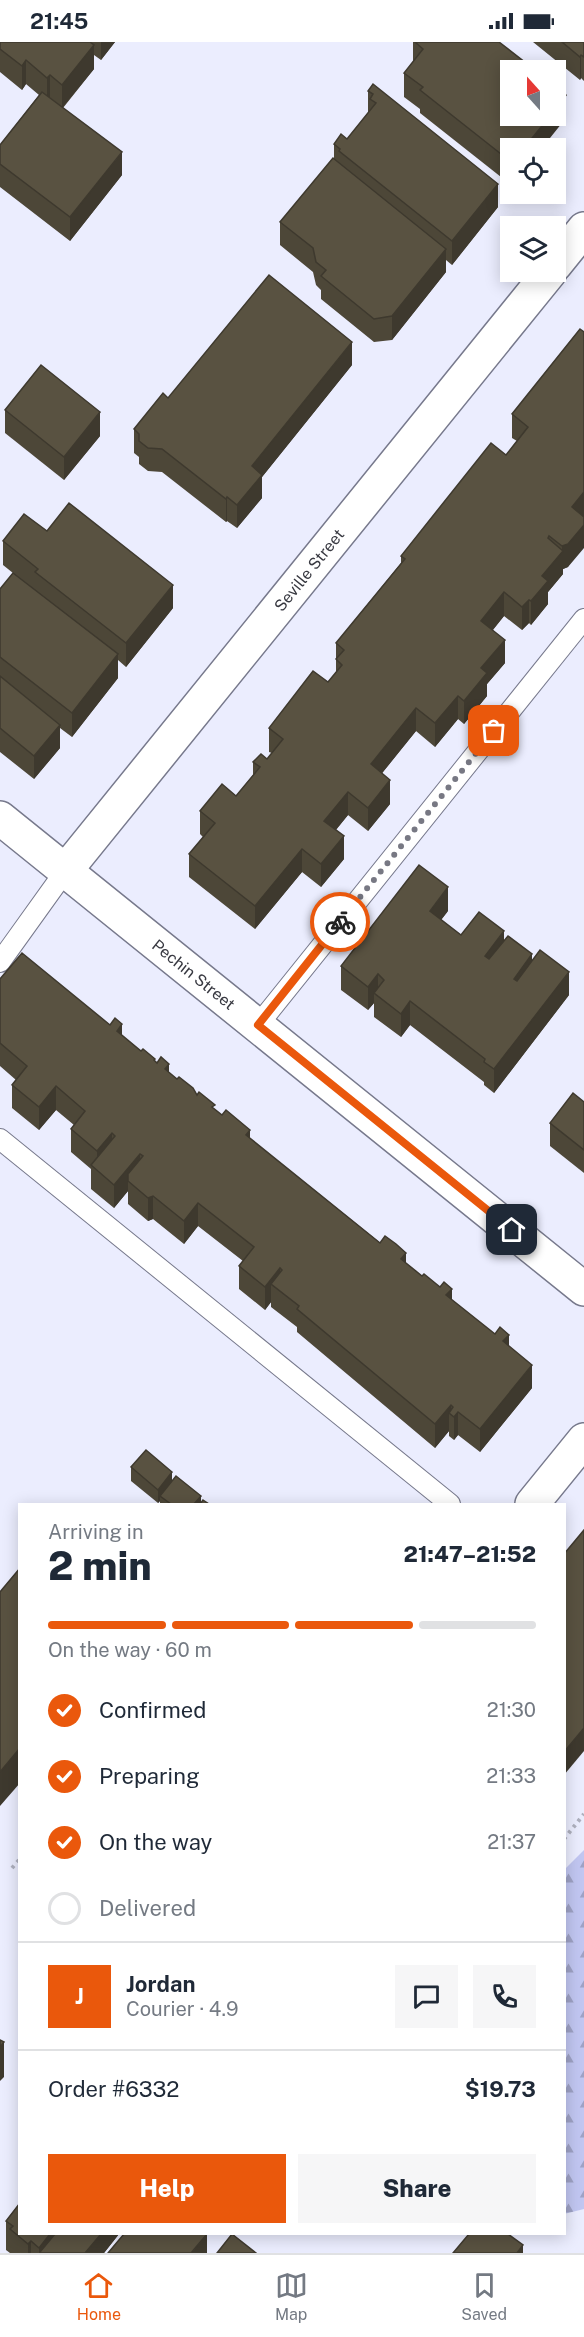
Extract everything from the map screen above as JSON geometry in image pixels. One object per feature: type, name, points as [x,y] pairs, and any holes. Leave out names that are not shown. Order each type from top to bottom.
[{"type":"street","points":[[566,251],[584,229]]},
{"type":"street","name":"Seville Street","points":[[66,870],[542,282]]},
{"type":"street","name":"Pechin Street","points":[[0,818],[584,1289]]},
{"type":"street","points":[[533,1503],[584,1440]]},
{"type":"lane","points":[[258,1025],[584,619]]},
{"type":"lane","points":[[0,962],[66,870]]},
{"type":"lane","points":[[0,1139],[449,1503]]},
{"type":"path","points":[[566,1836],[584,1814]]},
{"type":"path","points":[[12,1868],[18,1861]]},
{"type":"green space","points":[[584,1850],[584,2209],[566,2214],[566,1868]]},
{"type":"building","points":[[0,42],[90,42],[94,45],[62,85],[50,75],[47,78],[26,60],[22,66],[0,49]]},
{"type":"building","points":[[415,42],[499,42],[522,60],[500,60],[500,126],[542,126],[532,138],[500,138],[500,153],[420,90],[423,87],[404,73],[423,49]]},
{"type":"building","points":[[562,42],[584,42],[584,57],[581,55],[580,57]]},
{"type":"building","points":[[373,84],[498,184],[452,241],[339,151],[340,149],[334,144],[341,134],[347,139],[376,103],[370,99],[373,94],[368,91]]},
{"type":"building","points":[[42,92],[122,152],[70,217],[0,164],[0,145]]},
{"type":"building","points":[[333,158],[446,249],[392,316],[374,319],[321,276],[326,270],[316,262],[313,248],[280,222]]},
{"type":"building","points":[[269,275],[352,342],[252,466],[262,475],[237,505],[162,449],[148,448],[139,441],[139,434],[134,429],[163,393],[168,398]]},
{"type":"building","points":[[580,329],[584,332],[584,492],[572,507],[584,517],[584,525],[568,544],[562,546],[549,536],[548,538],[563,551],[542,576],[548,581],[531,601],[529,600],[522,607],[504,592],[481,621],[505,640],[481,668],[487,673],[464,701],[458,696],[435,723],[416,708],[371,764],[390,780],[368,808],[348,792],[324,821],[344,836],[321,864],[302,849],[255,906],[189,854],[215,823],[200,811],[222,784],[236,796],[260,767],[253,762],[261,754],[267,759],[283,739],[269,728],[313,671],[328,682],[342,665],[336,659],[344,650],[336,643],[405,559],[401,556],[491,443],[506,455],[528,427],[512,414]]},
{"type":"building","points":[[41,365],[100,412],[64,457],[5,410]]},
{"type":"building","points":[[69,503],[173,585],[126,643],[35,572],[38,569],[3,541],[24,514],[47,531]]},
{"type":"building","points":[[13,573],[118,654],[72,713],[0,657],[0,589]]},
{"type":"building","points":[[0,676],[60,725],[34,756],[0,728]]},
{"type":"building","points":[[419,865],[448,887],[430,911],[461,935],[479,912],[504,931],[485,956],[489,959],[508,936],[532,954],[514,979],[517,981],[540,950],[569,972],[494,1069],[484,1062],[485,1059],[410,1001],[401,1014],[374,993],[384,980],[378,974],[368,987],[341,966]]},
{"type":"building","points":[[22,953],[110,1025],[115,1018],[122,1024],[117,1031],[141,1051],[143,1049],[157,1063],[161,1057],[169,1064],[165,1069],[193,1088],[197,1095],[199,1092],[215,1105],[212,1107],[222,1115],[226,1110],[250,1130],[246,1135],[380,1243],[385,1236],[396,1244],[406,1253],[401,1259],[422,1276],[424,1274],[440,1287],[444,1282],[452,1289],[446,1295],[495,1334],[500,1327],[509,1335],[503,1341],[532,1365],[480,1429],[458,1412],[454,1417],[449,1413],[453,1407],[451,1405],[435,1424],[297,1309],[299,1306],[271,1284],[282,1270],[280,1268],[265,1287],[239,1266],[254,1247],[198,1203],[184,1221],[153,1196],[148,1198],[128,1181],[128,1174],[143,1156],[140,1154],[114,1185],[91,1165],[115,1136],[112,1133],[97,1151],[71,1129],[85,1111],[56,1086],[39,1107],[12,1085],[27,1066],[0,1043],[0,979]]},
{"type":"building","points":[[573,1093],[584,1102],[584,1150],[550,1123]]},
{"type":"building","points":[[146,1450],[172,1472],[158,1490],[131,1467]]},
{"type":"building","points":[[176,1476],[201,1496],[195,1503],[170,1503],[160,1496]]},
{"type":"building","points":[[584,1530],[584,1728],[566,1750],[566,1552]]},
{"type":"building","points":[[18,1570],[18,1750],[0,1772],[0,1592]]},
{"type":"building","points":[[18,2206],[18,2235],[49,2235],[39,2248],[31,2241],[28,2244],[10,2229],[13,2226],[6,2221]]},
{"type":"building","points":[[54,2235],[100,2235],[85,2253],[40,2252]]},
{"type":"building","points":[[123,2235],[206,2235],[191,2253],[108,2253]]},
{"type":"building","points":[[233,2235],[256,2253],[217,2253]]},
{"type":"building","points":[[468,2235],[509,2235],[523,2245],[517,2253],[453,2253]]},
{"type":"way so far","points":[[340,922],[494,731]]},
{"type":"route","points":[[340,922],[258,1025],[512,1230]]}]
